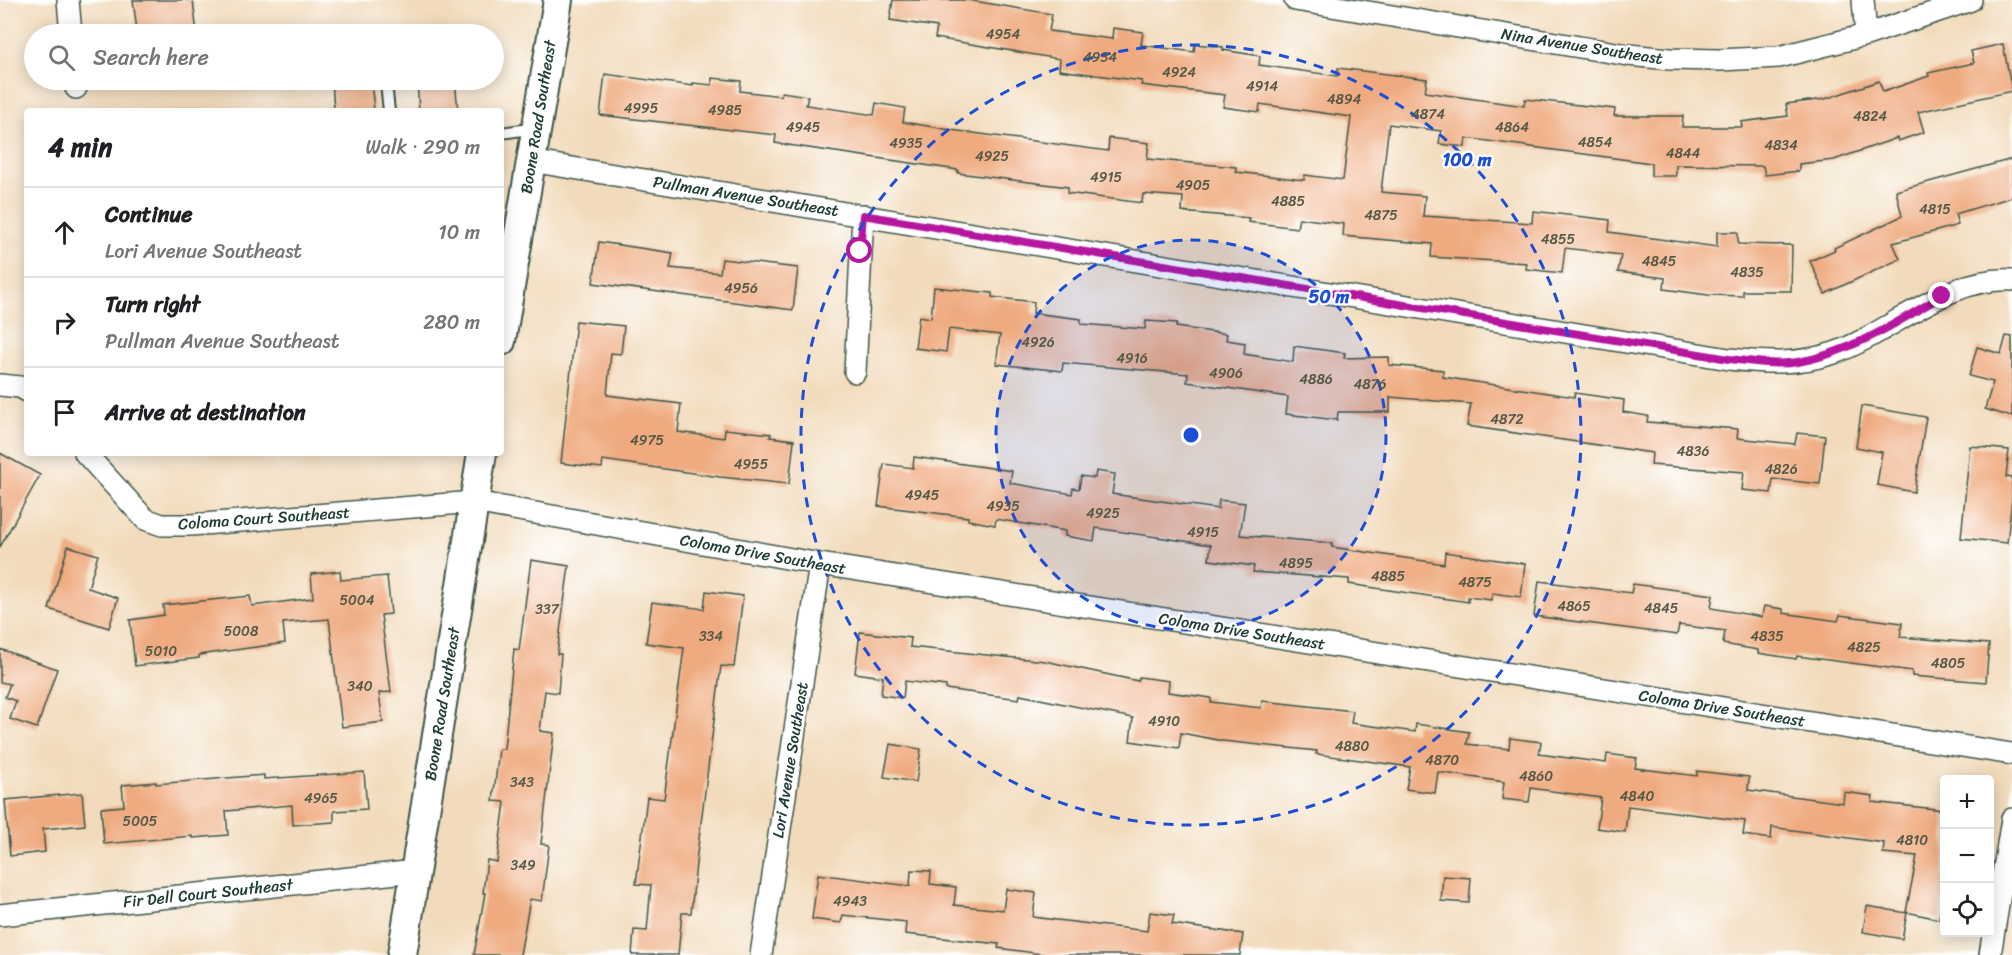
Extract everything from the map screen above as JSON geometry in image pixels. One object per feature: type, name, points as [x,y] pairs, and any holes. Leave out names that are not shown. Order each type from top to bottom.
[{"type":"street","points":[[68,0],[70,24]]},
{"type":"street","name":"Boone Road Southeast","points":[[504,307],[506,285],[558,0]]},
{"type":"street","name":"Nina Avenue Southeast","points":[[1295,0],[1628,55],[1720,60],[1779,57],[1866,35],[1971,0]]},
{"type":"street","points":[[1863,0],[1866,35]]},
{"type":"street","name":"Pullman Avenue Southeast","points":[[530,160],[1729,359],[1770,363],[1797,362],[1834,352],[1870,337],[1942,296],[1966,286],[2002,279],[2012,280]]},
{"type":"street","points":[[855,372],[863,215]]},
{"type":"street","points":[[0,386],[24,389]]},
{"type":"street","name":"Coloma Court Southeast","points":[[88,456],[144,519],[162,525],[191,525],[474,502]]},
{"type":"street","name":"Boone Road Southeast","points":[[402,955],[482,456]]},
{"type":"street","name":"Coloma Drive Southeast","points":[[474,502],[820,564],[2012,754]]},
{"type":"street","name":"Lori Avenue Southeast","points":[[761,955],[820,564]]},
{"type":"street","points":[[1990,955],[2012,819]]},
{"type":"street","name":"Fir Dell Court Southeast","points":[[0,915],[416,871]]},
{"type":"lane","points":[[387,90],[389,108]]},
{"type":"lane","points":[[504,133],[536,128]]},
{"type":"building","points":[[133,0],[193,0],[196,24],[136,24]]},
{"type":"building","points":[[893,0],[967,0],[1052,14],[1049,31],[1112,39],[1113,28],[1143,32],[1141,45],[1194,52],[1195,44],[1223,47],[1223,50],[1260,56],[1259,65],[1337,76],[1338,68],[1427,79],[1425,92],[1524,106],[1525,99],[1615,109],[1614,116],[1683,116],[1682,127],[1742,127],[1741,122],[1788,116],[1786,104],[1825,99],[1879,81],[1883,92],[1929,76],[1928,73],[1974,63],[1971,51],[2003,44],[2012,91],[1918,112],[1924,132],[1898,141],[1897,138],[1834,160],[1799,164],[1799,171],[1765,175],[1763,166],[1676,165],[1676,176],[1651,176],[1651,163],[1466,138],[1465,147],[1439,144],[1441,131],[1389,124],[1381,192],[1425,196],[1423,216],[1532,223],[1533,211],[1610,220],[1609,232],[1717,247],[1717,232],[1738,232],[1738,244],[1792,245],[1791,291],[1743,291],[1743,296],[1708,295],[1664,289],[1665,278],[1618,272],[1621,255],[1565,248],[1562,273],[1526,269],[1527,263],[1431,257],[1432,244],[1343,236],[1344,224],[1299,218],[1297,228],[1248,222],[1249,218],[1182,212],[1183,197],[1143,194],[1142,203],[1067,193],[1068,187],[958,173],[958,170],[775,143],[776,135],[600,115],[605,74],[693,86],[693,83],[712,85],[712,78],[741,81],[740,91],[781,96],[782,92],[808,96],[806,105],[874,115],[876,103],[905,108],[903,122],[951,130],[1108,151],[1109,138],[1149,143],[1147,159],[1236,167],[1236,172],[1304,180],[1305,175],[1343,180],[1351,117],[1260,104],[1259,112],[1223,107],[1225,95],[1141,85],[1142,81],[1059,70],[1060,59],[935,38],[937,27],[890,20]]},
{"type":"building","points":[[333,90],[372,90],[374,108],[334,108]]},
{"type":"building","points":[[418,90],[456,90],[458,108],[419,108]]},
{"type":"building","points":[[2012,159],[2012,197],[1955,214],[1958,225],[1893,243],[1900,259],[1825,294],[1810,261],[1902,216],[1896,191]]},
{"type":"building","points":[[599,242],[673,253],[670,268],[720,273],[722,259],[798,268],[793,310],[593,283]]},
{"type":"building","points":[[934,287],[992,293],[992,297],[1034,302],[1033,313],[1081,319],[1081,324],[1145,329],[1146,321],[1177,323],[1176,327],[1227,334],[1226,340],[1245,343],[1244,354],[1293,362],[1294,346],[1345,353],[1344,358],[1389,357],[1389,365],[1443,370],[1443,377],[1574,397],[1575,393],[1624,400],[1623,412],[1648,416],[1647,422],[1738,429],[1737,438],[1795,444],[1797,433],[1825,436],[1820,484],[1773,479],[1771,493],[1742,490],[1744,472],[1651,465],[1652,453],[1467,426],[1471,404],[1390,397],[1390,412],[1338,412],[1337,420],[1286,414],[1288,397],[1187,382],[1188,374],[1063,363],[1062,371],[996,364],[1000,335],[949,329],[946,352],[915,348],[919,316],[931,318]]},
{"type":"building","points":[[576,321],[624,326],[621,354],[611,353],[607,395],[681,404],[678,432],[724,438],[725,429],[771,434],[770,437],[794,440],[789,484],[720,477],[603,460],[602,468],[561,463]]},
{"type":"building","points":[[2006,336],[2012,337],[2012,417],[1985,409],[1993,382],[1969,376],[1977,347],[2001,354]]},
{"type":"building","points":[[1862,406],[1926,417],[1914,492],[1877,485],[1882,452],[1856,447]]},
{"type":"building","points":[[1970,446],[2009,450],[2006,477],[2012,478],[2012,498],[2007,543],[1961,538]]},
{"type":"building","points":[[0,453],[40,475],[0,547]]},
{"type":"building","points":[[914,457],[1012,471],[1010,483],[1072,494],[1073,488],[1079,489],[1081,476],[1095,478],[1096,471],[1115,474],[1112,494],[1218,509],[1219,500],[1245,503],[1240,535],[1332,543],[1332,547],[1444,564],[1445,552],[1525,564],[1521,597],[1492,593],[1491,600],[1468,597],[1468,602],[1349,584],[1349,579],[1253,572],[1254,566],[1209,560],[1211,545],[1096,528],[1094,541],[1065,536],[1065,531],[996,519],[995,525],[968,520],[968,517],[878,506],[884,464],[913,468]]},
{"type":"building","points":[[68,546],[98,555],[88,588],[118,598],[109,628],[49,609]]},
{"type":"building","points":[[531,560],[569,566],[557,654],[561,654],[558,693],[545,691],[540,731],[554,733],[541,844],[549,845],[542,901],[530,899],[520,955],[474,955],[485,893],[483,893],[487,860],[497,862],[505,802],[493,801],[499,749],[504,749],[514,649],[519,650]]},
{"type":"building","points":[[340,571],[341,580],[387,576],[391,614],[381,615],[391,692],[379,693],[383,722],[342,727],[329,619],[283,623],[285,643],[135,666],[130,620],[164,615],[163,605],[250,596],[252,606],[313,598],[311,574]]},
{"type":"building","points":[[1539,581],[1631,593],[1633,584],[1713,595],[1711,608],[1762,617],[1764,606],[1783,609],[1783,613],[1838,621],[1840,615],[1902,623],[1900,637],[1989,644],[1986,682],[1912,676],[1912,671],[1758,653],[1758,650],[1723,644],[1725,631],[1679,625],[1677,635],[1534,616]]},
{"type":"building","points":[[706,591],[743,596],[734,667],[721,666],[691,913],[682,913],[678,955],[632,955],[634,930],[647,931],[651,885],[636,884],[647,797],[664,799],[684,648],[646,643],[652,602],[704,609]]},
{"type":"building","points":[[860,632],[911,638],[910,647],[1045,661],[1138,681],[1139,677],[1169,681],[1168,692],[1211,698],[1211,702],[1261,708],[1262,701],[1353,711],[1351,723],[1415,732],[1416,724],[1469,732],[1467,744],[1509,749],[1510,738],[1541,742],[1539,754],[1606,763],[1607,754],[1637,758],[1635,768],[1697,776],[1697,771],[1749,777],[1748,790],[1843,803],[1844,792],[1873,796],[1872,802],[1940,810],[1939,919],[1906,912],[1917,856],[1883,853],[1884,843],[1772,827],[1771,839],[1743,835],[1745,821],[1628,806],[1625,832],[1597,828],[1601,798],[1531,788],[1529,802],[1502,799],[1504,782],[1438,772],[1435,793],[1406,789],[1410,767],[1316,754],[1317,751],[1223,741],[1181,733],[1179,748],[1130,741],[1133,718],[1020,695],[1019,699],[905,681],[903,698],[881,695],[883,677],[855,673]]},
{"type":"building","points":[[0,649],[57,669],[37,728],[10,719],[16,701],[5,697],[10,684],[0,682]]},
{"type":"building","points":[[890,744],[921,749],[916,782],[884,777]]},
{"type":"building","points":[[364,772],[367,809],[334,811],[334,822],[293,825],[292,805],[226,811],[228,835],[104,844],[101,808],[124,806],[122,785],[264,775],[264,779]]},
{"type":"building","points":[[82,793],[85,825],[43,829],[45,852],[10,856],[5,800]]},
{"type":"building","points":[[911,870],[931,871],[930,884],[956,887],[954,905],[1003,910],[1006,889],[1036,893],[1033,917],[1147,931],[1150,912],[1174,915],[1172,924],[1243,934],[1240,955],[1049,955],[998,948],[999,944],[905,934],[906,922],[843,915],[841,923],[812,919],[818,874],[910,886]]},
{"type":"building","points":[[1443,876],[1471,878],[1469,903],[1441,901]]},
{"type":"building","points":[[1867,906],[1907,913],[1902,939],[1863,932]]},
{"type":"route","points":[[860,251],[863,215],[1729,359],[1770,363],[1797,362],[1834,352],[1870,337],[1942,296]]}]
